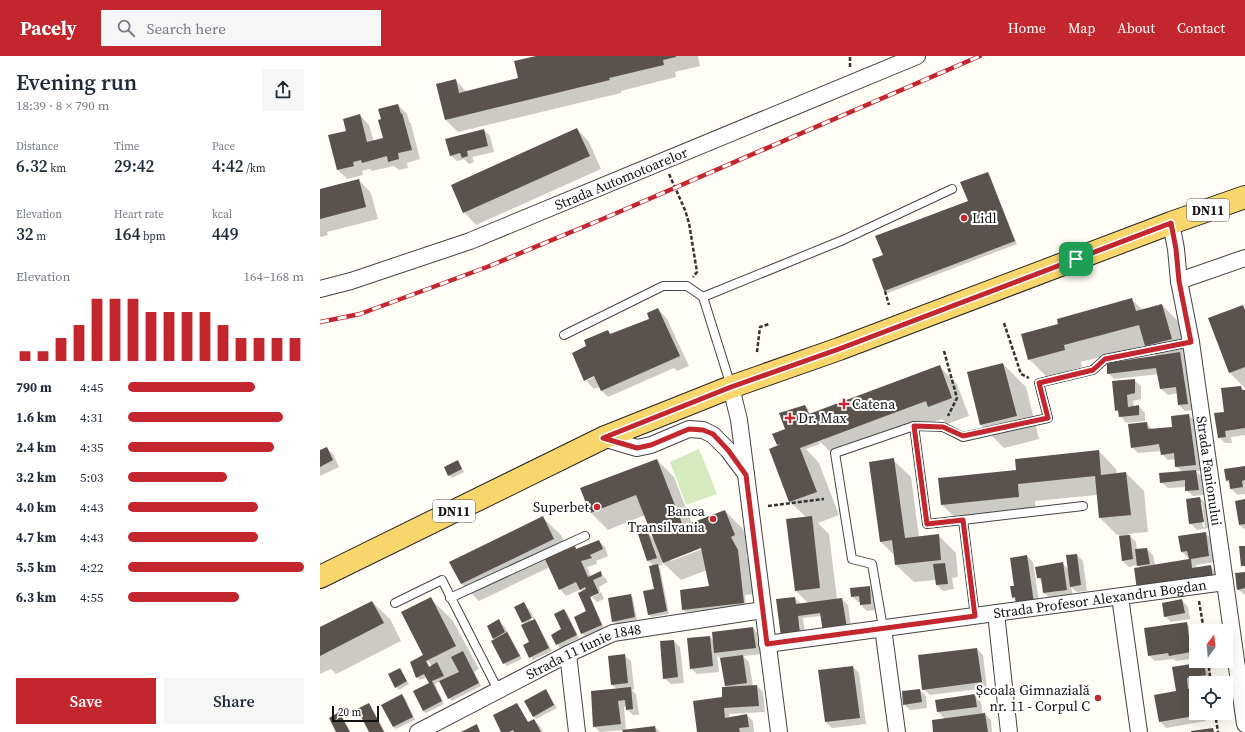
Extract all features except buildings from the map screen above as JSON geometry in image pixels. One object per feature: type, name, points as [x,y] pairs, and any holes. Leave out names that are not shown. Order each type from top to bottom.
[{"type":"main road","name":"DN11","points":[[320,577],[603,438],[731,387],[839,349],[1171,223],[1245,197]]},
{"type":"street","name":"Strada Automotoarelor","points":[[320,289],[351,281],[470,241],[917,56]]},
{"type":"street","name":"Strada Fanionului","points":[[1171,223],[1176,249],[1179,281],[1191,342],[1245,724]]},
{"type":"street","points":[[1179,281],[1245,258]]},
{"type":"street","points":[[731,387],[740,420],[779,732]]},
{"type":"street","points":[[603,438],[637,448],[651,445],[689,429],[703,430],[713,434],[728,450],[746,475]]},
{"type":"street","name":"Strada Profesor Alexandru Bogdan","points":[[767,644],[1225,582]]},
{"type":"street","points":[[1120,597],[1139,732]]},
{"type":"street","name":"Strada 11 Iunie 1848","points":[[418,732],[568,654],[613,633],[763,610]]},
{"type":"street","points":[[996,613],[1009,732]]},
{"type":"street","points":[[884,628],[897,732]]},
{"type":"street","points":[[568,654],[577,732]]},
{"type":"lane","points":[[703,297],[843,240],[952,189]]},
{"type":"lane","points":[[564,335],[664,286],[687,286],[703,297],[731,387]]},
{"type":"lane","points":[[884,628],[872,564],[852,559],[835,453],[914,426],[943,427],[963,436],[1048,418],[1039,383],[1093,370],[1105,359],[1191,342]]},
{"type":"lane","points":[[914,426],[927,524],[1083,506]]},
{"type":"lane","name":"Strada Profesor Alexandru Bogdan","points":[[963,520],[975,616]]},
{"type":"lane","points":[[450,598],[585,536]]},
{"type":"lane","points":[[396,603],[442,580],[494,682],[500,689]]},
{"type":"path","points":[[663,161],[685,210],[689,223],[697,272],[687,286]]},
{"type":"path","points":[[885,291],[889,305]]},
{"type":"path","points":[[1004,323],[1021,374],[1039,383]]},
{"type":"path","points":[[757,352],[760,327],[769,324]]},
{"type":"path","points":[[943,427],[957,398],[944,351]]},
{"type":"path","points":[[768,506],[824,500]]},
{"type":"path","points":[[1199,598],[1203,624]]},
{"type":"path","points":[[1216,720],[1218,732]]},
{"type":"green space","points":[[699,449],[717,494],[686,505],[670,462]]},
{"type":"railway","points":[[320,322],[360,314],[487,267],[605,218],[980,56]]},
{"type":"place","name":"Lidl","points":[[964,218]]},
{"type":"place","name":"Catena","points":[[844,404]]},
{"type":"place","name":"Dr. Max","points":[[790,418]]},
{"type":"place","name":"Superbet","points":[[597,507]]},
{"type":"place","name":"Banca Transilvania","points":[[713,519]]},
{"type":"place","name":"Școala Gimnazială nr. 11 - Corpul C","points":[[1098,698]]},
{"type":"route","points":[[1171,223],[1176,249],[1179,281],[1191,342],[1105,359],[1093,370],[1039,383],[1048,418],[963,436],[943,427],[914,426],[927,524],[963,520],[975,616],[767,644],[746,475],[728,450],[713,434],[703,430],[689,429],[651,445],[637,448],[603,438],[731,387],[839,349],[1076,259],[1171,223]]}]
